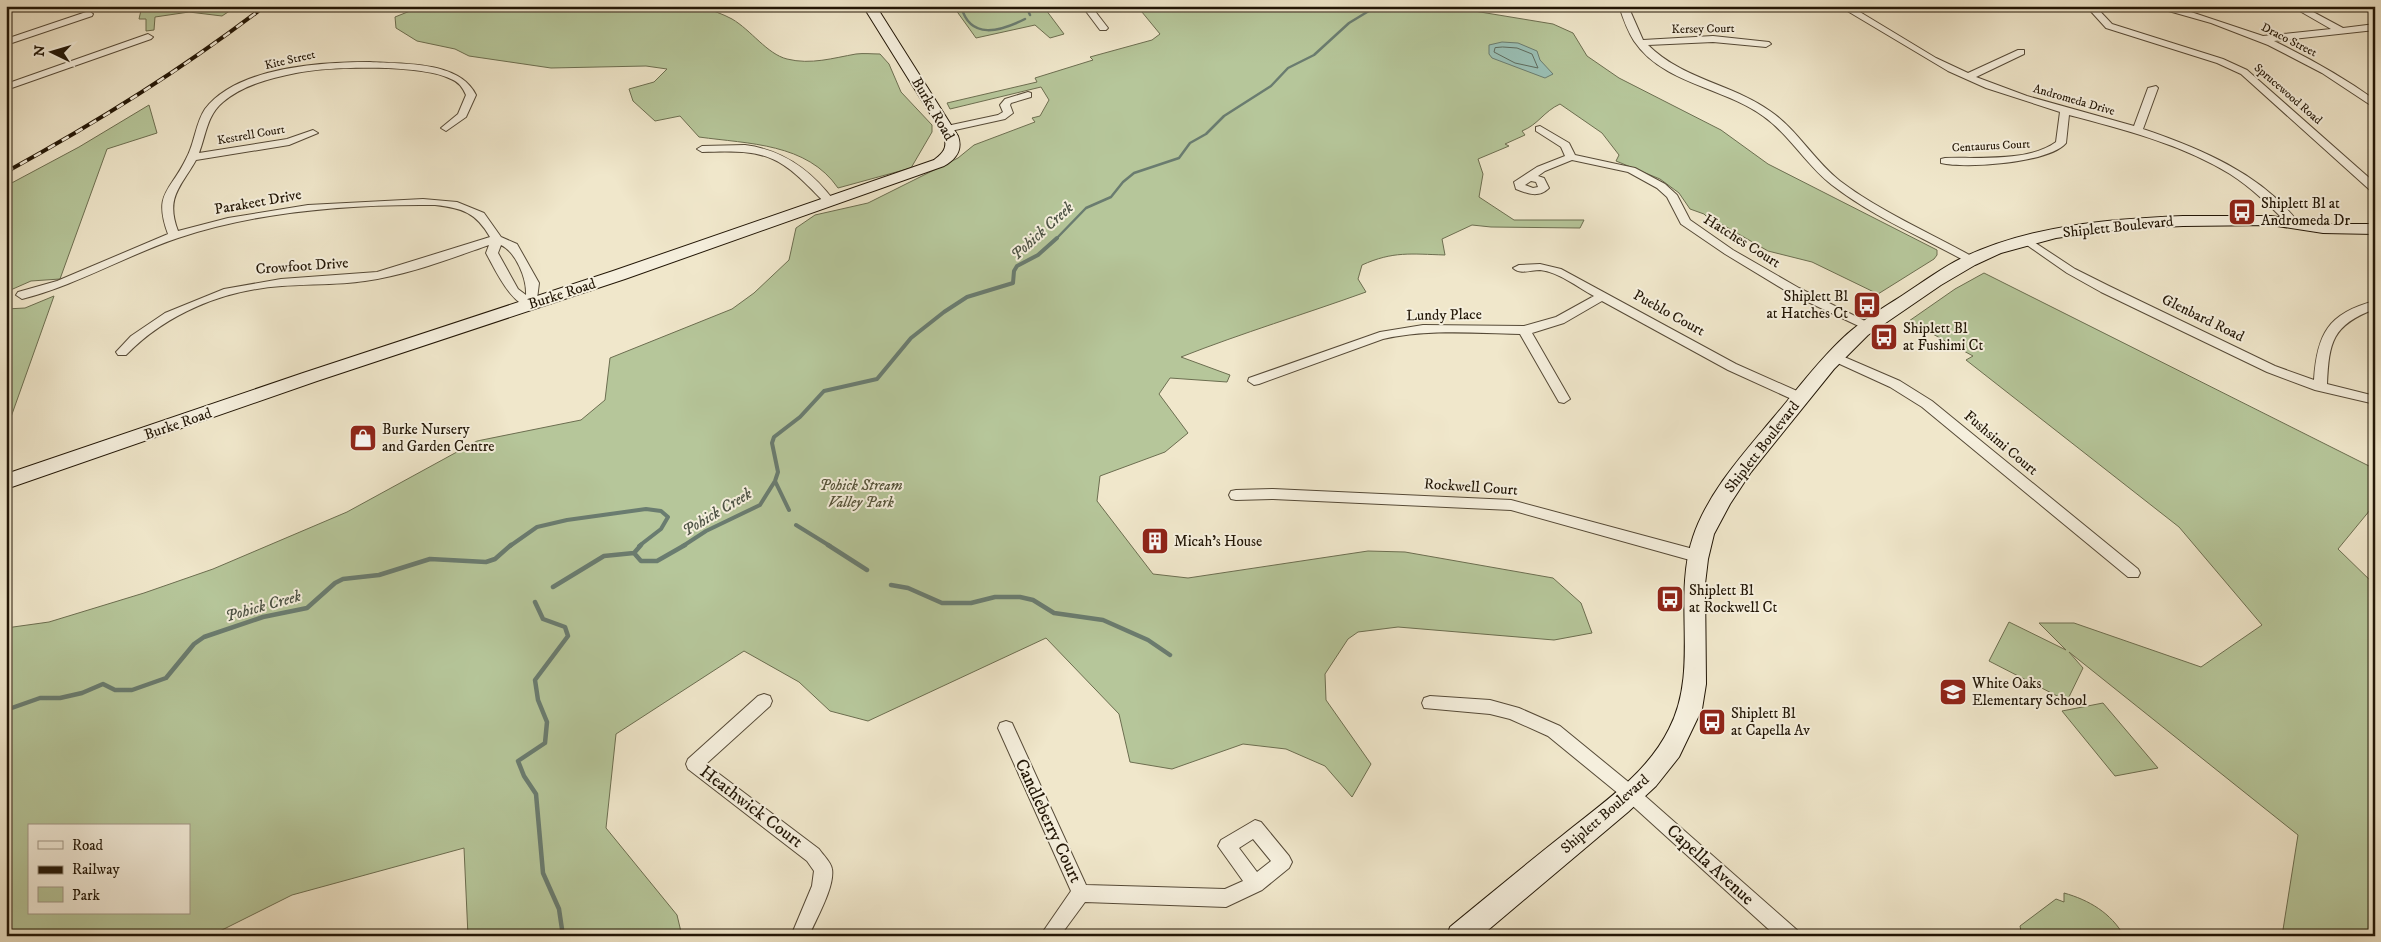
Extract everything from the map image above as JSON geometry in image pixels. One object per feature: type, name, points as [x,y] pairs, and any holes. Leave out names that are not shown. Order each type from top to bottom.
[{"type":"street","name":"Burke Road","points":[[6,482],[532,304],[939,163],[949,156],[954,148],[953,141],[869,6]]},
{"type":"street","points":[[1086,6],[1103,28]]},
{"type":"street","points":[[1623,6],[1641,43],[1655,57],[1676,71],[1739,98],[1766,113],[1786,129],[1815,164],[1836,183],[1864,202],[1971,260]]},
{"type":"street","name":"Andromeda Drive","points":[[1843,6],[1928,57],[1968,77],[2022,98],[2137,131],[2187,150],[2228,170],[2265,195],[2292,222]]},
{"type":"street","name":"Sprucewood Road","points":[[2090,6],[2109,26],[2220,61],[2244,72],[2375,189]]},
{"type":"street","name":"Draco Street","points":[[2155,6],[2193,15],[2262,39],[2309,63],[2375,105]]},
{"type":"street","points":[[2295,6],[2342,31]]},
{"type":"street","points":[[6,42],[89,14]]},
{"type":"street","points":[[2262,39],[2375,27]]},
{"type":"street","points":[[2358,28],[2374,37]]},
{"type":"street","points":[[6,87],[148,37]]},
{"type":"street","name":"Kersey Court","points":[[1641,43],[1713,39],[1766,44]]},
{"type":"street","points":[[1968,77],[2022,52]]},
{"type":"street","name":"Kite Street","points":[[174,236],[166,219],[166,204],[172,188],[193,157],[204,118],[214,105],[227,95],[269,76],[324,65],[423,69],[456,76],[467,85],[471,95],[462,115],[446,128]]},
{"type":"street","points":[[2137,131],[2154,88]]},
{"type":"street","points":[[946,129],[1001,117],[1008,113],[1005,105],[1008,101],[1028,95]]},
{"type":"street","name":"Centaurus Court","points":[[1946,161],[2032,157],[2049,153],[2062,143],[2065,111]]},
{"type":"street","points":[[1530,178],[1541,169],[1571,157],[1565,145],[1540,129]]},
{"type":"street","name":"Kestrell Court","points":[[193,157],[289,142],[313,133]]},
{"type":"street","points":[[702,149],[743,148],[776,154],[796,167],[830,202]]},
{"type":"street","name":"Hatches Court","points":[[1571,157],[1616,166],[1652,181],[1672,195],[1685,222],[1729,252],[1795,291],[1869,326]]},
{"type":"street","name":"Parakeet Drive","points":[[22,295],[63,284],[133,252],[174,236],[224,222],[289,209],[430,202],[457,205],[476,212],[488,222],[497,240],[513,246],[533,283],[532,304]]},
{"type":"street","name":"Shiplett Boulevard","points":[[2292,222],[2302,217],[2375,220]]},
{"type":"street","name":"Shiplett Boulevard","points":[[1460,936],[1631,794],[1664,760],[1681,732],[1691,708],[1697,663],[1694,582],[1697,556],[1707,529],[1724,495],[1801,398],[1849,342],[1869,326],[1940,278],[1971,260],[2028,241],[2074,230],[2138,222],[2195,221],[2292,222],[2314,228],[2375,229]]},
{"type":"street","name":"Parakeet Drive","points":[[497,240],[492,253],[514,291],[532,304]]},
{"type":"street","name":"Crowfoot Drive","points":[[122,352],[138,336],[176,313],[226,292],[268,284],[349,280],[376,276],[497,240]]},
{"type":"street","name":"Glenbard Road","points":[[2028,241],[2071,271],[2105,289],[2271,369],[2320,387],[2375,400]]},
{"type":"street","name":"Pueblo Court","points":[[1519,268],[1540,267],[1557,271],[1604,295],[1732,367],[1801,398]]},
{"type":"street","name":"Lundy Place","points":[[1254,381],[1380,336],[1403,331],[1423,329],[1524,330],[1560,320],[1604,295]]},
{"type":"street","points":[[2320,387],[2322,354],[2330,330],[2346,316],[2375,305]]},
{"type":"street","points":[[1524,330],[1564,399]]},
{"type":"street","name":"Fushsimi Court","points":[[1835,357],[1895,384],[1927,404],[2133,574]]},
{"type":"street","name":"Rockwell Court","points":[[1236,495],[1273,494],[1511,505],[1697,556]]},
{"type":"street","name":"Heathwick Court","points":[[764,701],[694,764],[813,854],[823,869],[821,886],[800,936]]},
{"type":"street","name":"Capella Avenue","points":[[1430,703],[1490,707],[1536,723],[1562,737],[1631,794],[1790,936]]},
{"type":"street","name":"Candleberry Court","points":[[1006,728],[1081,893],[1050,936]]},
{"type":"street","points":[[1081,893],[1226,898],[1256,884]]},
{"type":"green space","points":[[142,6],[237,6],[222,16],[189,12],[155,17],[154,30],[146,31],[146,19],[139,19]]},
{"type":"green space","points":[[416,6],[703,7],[732,19],[766,47],[787,59],[813,61],[856,54],[880,54],[889,64],[901,92],[932,125],[932,132],[911,168],[838,188],[825,173],[810,162],[794,154],[757,144],[699,137],[680,116],[655,121],[633,101],[629,89],[654,82],[667,69],[646,66],[551,68],[469,56],[455,49],[417,41],[396,28],[395,17],[415,9]]},
{"type":"green space","points":[[953,6],[1043,6],[1064,34],[1050,38],[1035,25],[976,38]]},
{"type":"green space","name":"Pohick Stream Valley Park","points":[[1137,6],[1464,6],[1468,10],[1553,24],[1573,33],[1587,56],[1619,78],[1721,130],[1768,164],[1937,250],[1937,255],[1934,259],[1878,294],[1812,262],[1768,251],[1716,221],[1711,221],[1704,214],[1690,209],[1679,193],[1660,179],[1616,161],[1619,155],[1602,133],[1560,104],[1522,131],[1525,135],[1505,144],[1509,146],[1478,159],[1483,174],[1479,197],[1514,220],[1584,220],[1580,228],[1472,225],[1442,239],[1445,255],[1393,255],[1362,265],[1358,279],[1366,292],[1181,357],[1230,375],[1227,382],[1170,378],[1159,394],[1188,433],[1165,452],[1100,476],[1097,501],[1153,574],[1188,578],[1368,551],[1405,552],[1553,578],[1581,603],[1592,633],[1554,640],[1398,627],[1358,632],[1348,639],[1325,674],[1326,700],[1371,764],[1352,797],[1325,766],[1286,749],[1243,744],[1172,769],[1130,762],[1119,714],[1046,638],[868,721],[830,711],[799,682],[744,651],[616,734],[606,828],[677,915],[682,936],[468,936],[464,848],[292,895],[220,931],[215,936],[6,936],[6,628],[49,622],[144,593],[213,569],[347,512],[477,441],[581,420],[605,400],[610,358],[732,309],[754,293],[789,260],[796,228],[815,215],[868,203],[958,158],[974,145],[1035,122],[1032,118],[1040,116],[1049,100],[1041,87],[950,109],[947,103],[1037,82],[1035,78],[1093,60],[1090,57],[1152,40],[1160,34]]},
{"type":"green space","points":[[149,105],[157,133],[107,149],[60,279],[31,281],[6,292],[6,186],[79,147]]},
{"type":"green space","points":[[1984,273],[2375,469],[2375,504],[2338,549],[2375,585],[2375,936],[2282,936],[2298,835],[2069,652],[2083,668],[2067,701],[1989,661],[2009,622],[2066,650],[2039,623],[2074,623],[2201,667],[2262,625],[2179,527],[1966,360],[1973,356],[1909,321],[1955,289]]},
{"type":"green space","points":[[54,296],[6,431],[6,309],[25,308]]},
{"type":"green space","points":[[2103,703],[2158,768],[2115,776],[2062,711]]},
{"type":"green space","points":[[2064,893],[2082,899],[2106,914],[2124,936],[2022,936],[2020,926],[2056,899],[2064,902]]},
{"type":"water","points":[[1502,42],[1518,43],[1537,51],[1540,60],[1553,74],[1545,78],[1492,58],[1489,54],[1489,45]]},
{"type":"waterway","points":[[961,6],[965,17],[979,29],[997,29],[1025,19]]},
{"type":"waterway","points":[[1026,6],[1030,15]]},
{"type":"waterway","name":"Pohick Creek","points":[[1057,238],[1086,208],[1111,197],[1123,182],[1134,173],[1179,158],[1190,143],[1206,134],[1224,116],[1271,86],[1288,68],[1314,55],[1349,23],[1377,6]]},
{"type":"waterway","name":"Pohick Creek","points":[[775,481],[778,472],[772,443],[774,437],[800,417],[824,391],[877,379],[911,338],[944,312],[967,297],[1013,283],[1014,271],[1017,266],[1038,255],[1057,238]]},
{"type":"waterway","name":"Pohick Creek","points":[[683,546],[706,531],[760,505],[775,481]]},
{"type":"waterway","points":[[775,481],[789,510]]},
{"type":"waterway","name":"Pohick Creek","points":[[510,546],[537,527],[567,520],[646,509],[661,511],[668,517],[661,529],[639,546]]},
{"type":"waterway","points":[[796,525],[830,546]]},
{"type":"waterway","name":"Pohick Creek","points":[[6,710],[40,698],[60,698],[82,693],[103,684],[115,690],[132,690],[166,678],[194,644],[204,637],[263,617],[307,608],[335,583],[343,579],[379,575],[430,559],[486,562],[495,559],[511,545]]},
{"type":"waterway","name":"Pohick Creek","points":[[634,553],[641,545]]},
{"type":"waterway","name":"Pohick Creek","points":[[634,553],[641,561],[657,561],[685,545]]},
{"type":"waterway","points":[[828,545],[867,570]]},
{"type":"waterway","points":[[553,587],[604,556],[634,553]]},
{"type":"waterway","points":[[891,585],[908,588],[942,603],[971,603],[995,597],[1020,597],[1033,600],[1054,613],[1103,620],[1148,640],[1170,655]]},
{"type":"waterway","points":[[535,602],[543,619],[565,627],[568,636],[535,680],[538,700],[547,722],[545,743],[518,761],[524,776],[536,794],[543,873],[559,909],[563,936]]},
{"type":"railway","points":[[6,172],[73,134],[171,73],[265,6]]},
{"type":"place","name":"Shiplett Bl at Andromeda Dr","points":[[2242,212]]},
{"type":"place","name":"Shiplett Bl at Hatches Ct","points":[[1867,305]]},
{"type":"place","name":"Shiplett Bl at Fushimi Ct","points":[[1884,337]]},
{"type":"place","name":"Burke Nursery and Garden Centre","points":[[363,438]]},
{"type":"place","name":"Micah's House","points":[[1155,541]]},
{"type":"place","name":"Shiplett Bl at Rockwell Ct","points":[[1670,599]]},
{"type":"place","name":"White Oaks Elementary School","points":[[1953,692]]},
{"type":"place","name":"Shiplett Bl at Capella Av","points":[[1712,722]]}]
